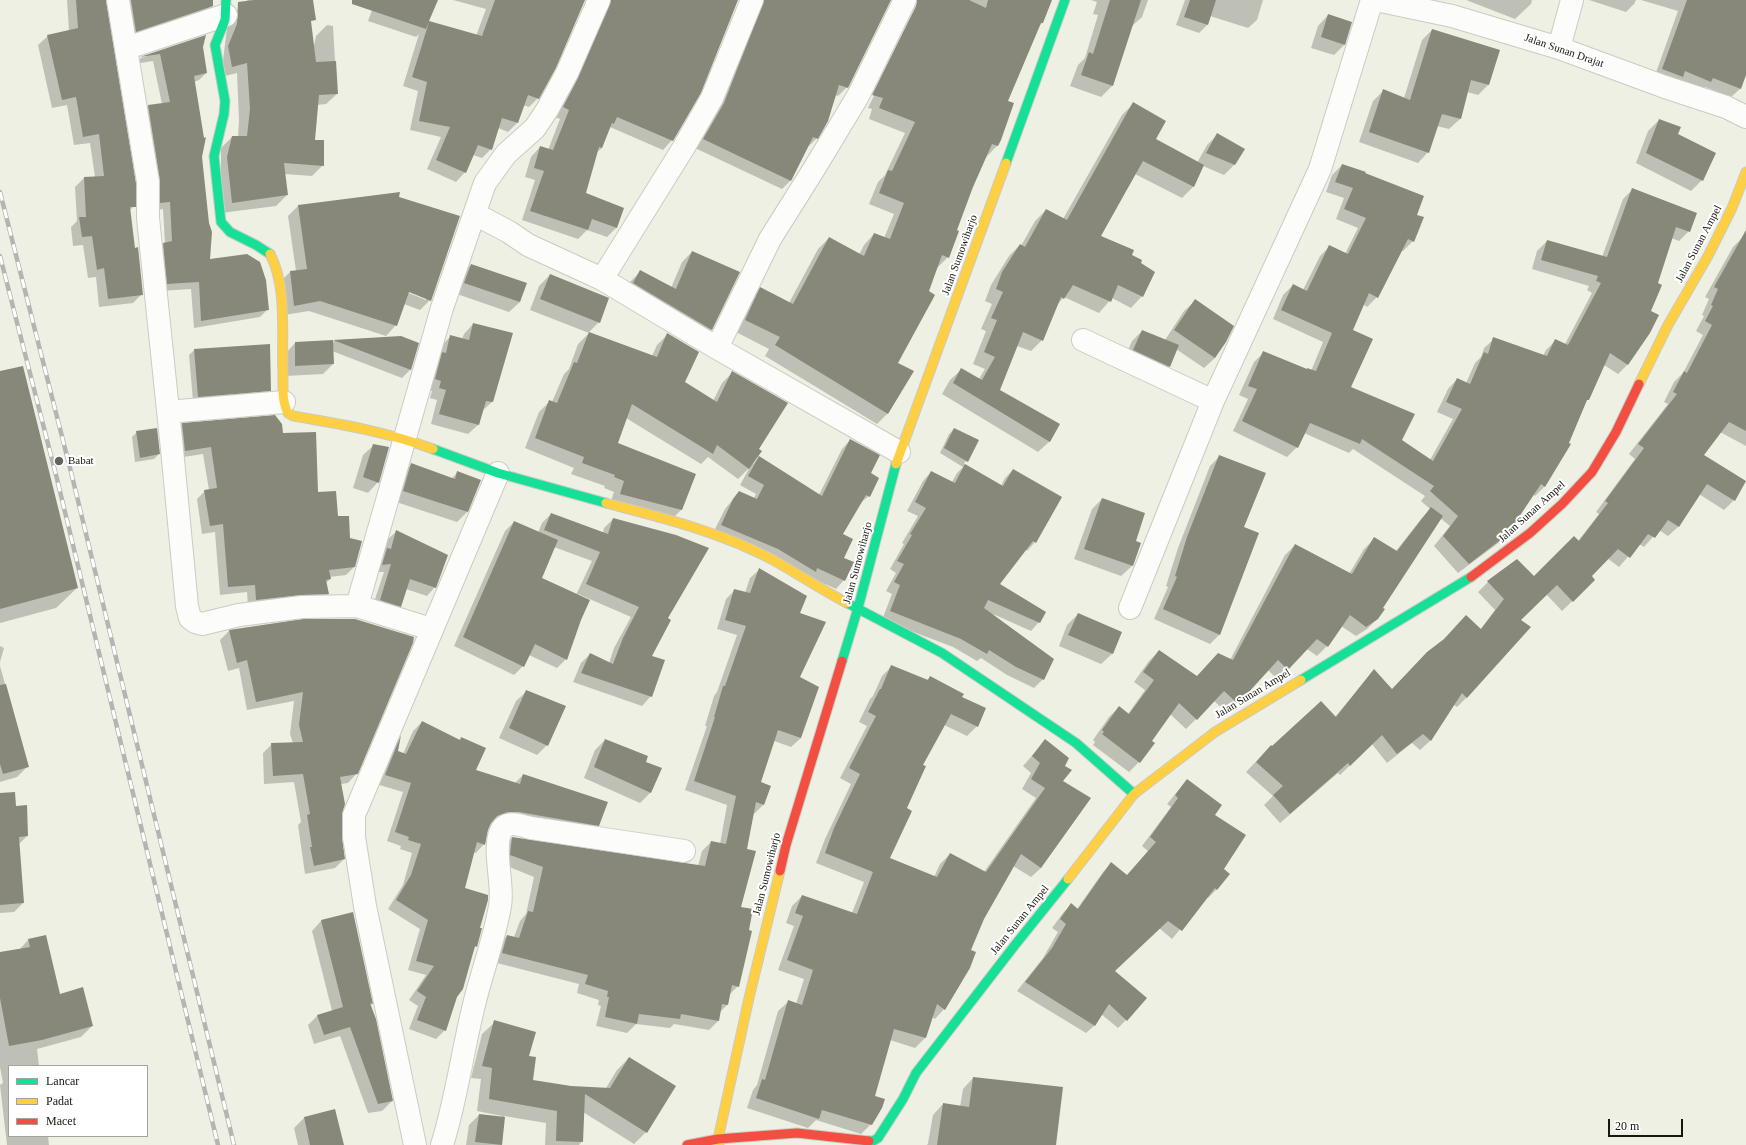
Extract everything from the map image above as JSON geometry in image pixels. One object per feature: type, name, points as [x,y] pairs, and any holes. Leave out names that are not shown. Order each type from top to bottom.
[{"type":"street","points":[[118,0],[148,182],[148,218],[187,606],[190,618],[195,622],[202,624],[239,615],[302,607],[357,606],[431,629]]},
{"type":"street","points":[[357,606],[442,308],[485,183],[506,154],[534,128],[547,110],[567,74],[599,0]]},
{"type":"street","points":[[602,279],[712,98],[752,0]]},
{"type":"street","points":[[717,348],[770,239],[858,96],[905,0]]},
{"type":"street","name":"Jalan Sumowiharjo","points":[[718,1142],[749,998],[786,846],[858,608],[899,452],[931,369],[1064,0]]},
{"type":"street","points":[[1130,608],[1213,401],[1320,169],[1372,0]]},
{"type":"street","name":"Jalan Sunan Drajat","points":[[1376,0],[1452,16],[1559,48],[1665,87],[1726,107],[1746,117]]},
{"type":"street","points":[[1559,48],[1572,0]]},
{"type":"street","points":[[127,48],[226,8]]},
{"type":"street","points":[[226,8],[215,45],[225,100],[225,109],[214,156],[221,222],[230,232],[269,253],[277,269],[281,312],[284,402],[288,413],[293,416],[404,438],[498,473],[680,523],[722,538],[773,560],[815,586],[942,652],[1076,743],[1134,794]]},
{"type":"street","name":"Jalan Sunan Ampel","points":[[687,1145],[797,1133],[840,1142],[873,1141],[878,1138],[903,1099],[916,1073],[1075,872],[1134,794],[1215,732],[1468,580],[1530,533],[1562,504],[1592,472],[1616,432],[1668,325],[1708,256],[1732,208],[1746,172]]},
{"type":"street","points":[[475,214],[509,232],[528,245],[602,279],[717,348],[899,452]]},
{"type":"street","points":[[1083,340],[1213,401]]},
{"type":"street","points":[[168,412],[284,402]]},
{"type":"street","points":[[415,1145],[365,906],[354,837],[354,815],[431,629],[498,473]]},
{"type":"street","points":[[442,1145],[453,1108],[463,1048],[477,988],[501,904],[498,845],[500,833],[505,826],[514,823],[539,829],[684,851]]},
{"type":"building","points":[[76,0],[106,0],[136,183],[136,207],[130,207],[135,248],[138,247],[143,295],[108,299],[104,268],[97,270],[92,236],[82,237],[79,217],[86,217],[84,177],[104,176],[99,134],[83,137],[76,97],[62,100],[47,35],[78,28]]},
{"type":"building","points":[[131,0],[213,0],[213,6],[136,32]]},
{"type":"building","points":[[254,0],[313,0],[316,20],[311,21],[316,62],[336,61],[338,94],[319,95],[315,140],[324,140],[324,166],[284,163],[288,195],[232,203],[227,157],[232,136],[247,136],[250,109],[247,63],[232,67],[228,46],[237,24],[238,2]]},
{"type":"building","points":[[352,0],[438,0],[429,21],[482,36],[495,0],[585,0],[556,68],[539,99],[528,95],[518,123],[502,118],[492,150],[478,145],[466,173],[436,160],[450,127],[419,121],[427,82],[412,77],[429,22],[426,29],[352,4]]},
{"type":"building","points":[[611,0],[738,0],[701,93],[673,141],[617,117],[614,124],[612,123],[602,148],[599,147],[586,193],[624,208],[617,228],[592,219],[588,230],[530,211],[544,171],[534,168],[540,146],[553,150],[569,110],[563,107],[578,78]]},
{"type":"building","points":[[764,0],[891,0],[848,88],[839,85],[828,121],[818,139],[813,137],[791,181],[703,139],[724,103]]},
{"type":"building","points":[[917,0],[969,0],[986,8],[988,0],[1052,0],[1008,101],[1014,103],[1001,140],[998,146],[992,144],[973,187],[957,230],[959,231],[949,258],[942,255],[929,291],[935,295],[898,363],[914,371],[888,414],[775,345],[780,337],[745,320],[760,287],[793,304],[829,237],[864,256],[874,233],[890,239],[904,203],[879,193],[888,170],[892,171],[915,122],[879,108],[883,98],[872,95],[916,6]]},
{"type":"building","points":[[1110,0],[1141,0],[1113,86],[1081,75],[1089,52],[1093,54]]},
{"type":"building","points":[[1190,0],[1216,0],[1208,25],[1184,17]]},
{"type":"building","points":[[1687,0],[1746,0],[1746,75],[1741,89],[1713,78],[1711,82],[1685,71],[1683,77],[1662,69]]},
{"type":"building","points":[[1328,14],[1352,22],[1345,45],[1321,37]]},
{"type":"building","points":[[1432,29],[1500,50],[1489,85],[1471,80],[1461,119],[1442,114],[1429,153],[1369,132],[1383,89],[1410,100]]},
{"type":"building","points":[[206,35],[203,47],[207,73],[194,76],[204,138],[206,137],[202,157],[209,223],[212,232],[210,259],[247,254],[260,262],[266,280],[269,310],[201,321],[199,282],[167,284],[163,243],[172,241],[170,202],[160,203],[160,180],[148,105],[170,102],[160,54],[140,57]]},
{"type":"building","points":[[1133,102],[1166,121],[1156,139],[1204,165],[1194,187],[1143,161],[1101,236],[1134,250],[1132,255],[1142,260],[1141,263],[1155,272],[1143,297],[1118,285],[1111,302],[1073,285],[1064,299],[1061,297],[1043,341],[1023,332],[1000,390],[1060,424],[1050,442],[953,383],[961,368],[982,380],[995,357],[984,352],[997,320],[991,318],[1003,292],[996,289],[1002,272],[1020,244],[1025,247],[1046,209],[1067,220]]},
{"type":"building","points":[[1659,119],[1681,127],[1678,134],[1716,153],[1703,181],[1646,153]]},
{"type":"building","points":[[1217,133],[1245,149],[1235,165],[1206,153]]},
{"type":"building","points":[[1342,164],[1366,172],[1365,173],[1424,196],[1417,215],[1424,217],[1414,242],[1408,239],[1378,298],[1369,293],[1353,330],[1373,339],[1351,387],[1415,414],[1402,440],[1433,461],[1462,409],[1446,402],[1457,378],[1470,384],[1484,352],[1488,354],[1493,337],[1547,356],[1555,339],[1568,345],[1601,283],[1596,281],[1598,276],[1541,260],[1547,240],[1607,257],[1632,188],[1697,213],[1690,232],[1676,227],[1658,283],[1662,285],[1651,311],[1659,315],[1650,333],[1628,365],[1610,353],[1589,400],[1587,400],[1569,443],[1571,444],[1545,487],[1541,484],[1513,526],[1516,528],[1469,564],[1443,536],[1458,516],[1430,491],[1434,486],[1362,439],[1360,444],[1310,423],[1298,448],[1242,421],[1257,389],[1248,386],[1263,351],[1307,369],[1316,371],[1332,333],[1281,310],[1293,284],[1307,291],[1329,245],[1348,254],[1366,218],[1344,209],[1353,188],[1335,182]]},
{"type":"building","points":[[400,192],[399,197],[460,216],[431,301],[409,292],[397,326],[320,301],[294,306],[290,271],[307,269],[298,205]]},
{"type":"building","points":[[1746,230],[1746,431],[1729,422],[1704,455],[1746,481],[1735,501],[1707,484],[1679,527],[1668,520],[1655,538],[1648,534],[1630,558],[1618,549],[1592,576],[1595,580],[1573,602],[1557,585],[1521,620],[1531,627],[1467,698],[1462,693],[1431,741],[1423,734],[1397,754],[1382,735],[1350,766],[1348,763],[1290,814],[1273,795],[1283,786],[1256,762],[1271,745],[1272,746],[1321,701],[1336,717],[1374,669],[1392,689],[1427,652],[1444,639],[1466,615],[1481,629],[1504,599],[1487,581],[1517,559],[1534,576],[1574,536],[1579,541],[1608,503],[1605,501],[1644,448],[1638,444],[1677,394],[1673,392],[1684,371],[1687,373],[1712,325],[1705,321],[1713,306],[1711,305],[1718,289],[1714,287]]},
{"type":"building","points":[[692,251],[740,272],[712,330],[633,283],[640,270],[676,289]]},
{"type":"building","points":[[471,264],[527,283],[520,302],[464,283]]},
{"type":"building","points":[[550,274],[609,298],[600,323],[540,299]]},
{"type":"building","points":[[1195,299],[1234,326],[1226,342],[1215,358],[1174,330]]},
{"type":"building","points":[[473,323],[513,333],[493,402],[486,401],[479,425],[439,414],[446,390],[439,388],[441,381],[435,379],[442,352],[446,353],[450,335],[469,340]]},
{"type":"building","points":[[1142,330],[1179,345],[1170,367],[1133,350]]},
{"type":"building","points":[[589,332],[657,357],[667,333],[699,352],[685,382],[717,402],[732,371],[788,403],[759,449],[762,451],[749,469],[717,445],[713,454],[632,404],[618,443],[696,474],[682,510],[620,494],[624,481],[614,477],[615,475],[582,463],[584,457],[535,438],[549,400],[557,403],[574,362],[577,363]]},
{"type":"building","points":[[401,336],[419,343],[411,370],[333,340]]},
{"type":"building","points":[[333,340],[334,364],[295,366],[295,342]]},
{"type":"building","points":[[270,344],[271,391],[198,397],[194,349]]},
{"type":"building","points":[[23,366],[78,588],[0,609],[0,371]]},
{"type":"building","points":[[275,415],[282,424],[283,433],[316,432],[318,492],[336,491],[338,516],[349,516],[350,538],[362,541],[355,567],[329,570],[331,579],[326,580],[329,594],[301,595],[256,600],[255,585],[228,587],[223,524],[210,526],[204,490],[217,488],[211,447],[185,451],[182,423]]},
{"type":"building","points":[[157,428],[160,454],[140,458],[136,431]]},
{"type":"building","points":[[954,428],[979,440],[968,462],[944,448]]},
{"type":"building","points":[[850,439],[880,455],[871,473],[879,478],[870,497],[866,495],[843,534],[853,539],[844,558],[854,562],[845,581],[817,568],[816,572],[778,549],[721,525],[733,499],[739,491],[757,499],[764,485],[748,476],[759,456],[822,496]]},
{"type":"building","points":[[373,444],[389,447],[379,483],[363,477]]},
{"type":"building","points":[[1219,455],[1266,473],[1244,527],[1259,533],[1220,635],[1163,609],[1177,577],[1175,576],[1187,537]]},
{"type":"building","points":[[411,463],[455,479],[457,471],[481,480],[468,512],[403,491]]},
{"type":"building","points":[[965,464],[1003,486],[1013,469],[1062,497],[1036,543],[1033,541],[1000,584],[1046,612],[1040,623],[988,600],[984,608],[1054,659],[1044,680],[1016,667],[989,650],[987,654],[961,639],[890,611],[900,585],[894,582],[904,564],[897,561],[912,535],[910,534],[926,508],[915,502],[931,471],[955,483]]},
{"type":"building","points":[[1102,498],[1145,513],[1136,541],[1141,543],[1133,566],[1084,549]]},
{"type":"building","points":[[1431,507],[1443,516],[1383,608],[1385,609],[1378,619],[1366,627],[1350,615],[1328,647],[1317,639],[1288,670],[1278,660],[1238,704],[1224,691],[1197,720],[1179,703],[1152,741],[1155,743],[1140,763],[1102,734],[1104,732],[1102,730],[1119,706],[1129,714],[1154,680],[1143,672],[1159,650],[1197,676],[1218,653],[1233,660],[1295,544],[1352,574],[1374,537],[1397,551]]},
{"type":"building","points":[[551,513],[608,534],[613,518],[676,535],[709,548],[668,618],[671,620],[652,656],[665,660],[652,697],[581,673],[590,653],[613,664],[623,638],[639,607],[586,584],[600,552],[544,530]]},
{"type":"building","points":[[514,521],[558,540],[542,578],[590,600],[581,620],[567,660],[535,644],[524,667],[463,637]]},
{"type":"building","points":[[396,530],[448,555],[436,588],[410,579],[401,607],[380,600],[391,564],[382,565],[387,548],[391,549]]},
{"type":"building","points":[[759,568],[807,596],[800,613],[826,622],[800,677],[819,687],[801,738],[778,730],[761,782],[771,786],[764,805],[756,802],[747,849],[756,851],[741,907],[753,909],[749,930],[752,931],[739,987],[732,985],[728,1005],[722,1004],[719,1021],[681,1014],[680,1019],[639,1014],[637,1024],[605,1017],[609,997],[607,997],[608,991],[585,984],[588,975],[502,953],[507,935],[519,938],[528,911],[533,912],[543,867],[510,855],[512,837],[705,866],[711,841],[726,844],[736,796],[694,781],[715,717],[723,686],[725,686],[746,626],[725,620],[734,589],[750,593]]},
{"type":"building","points":[[1078,613],[1122,632],[1113,654],[1068,635]]},
{"type":"building","points":[[303,619],[355,619],[414,637],[413,643],[358,774],[340,777],[345,804],[342,815],[342,837],[345,859],[314,866],[310,847],[312,847],[307,815],[310,814],[303,774],[273,776],[271,743],[303,742],[299,725],[303,692],[256,702],[247,660],[237,663],[229,630]]},
{"type":"building","points":[[891,665],[928,680],[930,676],[964,694],[962,697],[986,708],[978,727],[951,714],[923,765],[926,766],[907,808],[912,811],[890,858],[937,877],[950,853],[986,872],[1045,788],[1031,779],[1040,763],[1032,756],[1045,739],[1069,758],[1065,766],[1072,770],[1063,781],[1091,798],[1041,868],[1021,854],[984,919],[971,950],[976,952],[970,968],[945,1010],[937,1004],[926,1038],[894,1029],[875,1096],[885,1099],[882,1108],[872,1125],[822,1110],[819,1119],[756,1098],[762,1079],[765,1080],[788,1000],[802,1005],[813,970],[787,960],[803,916],[795,913],[802,895],[857,914],[873,872],[825,853],[834,828],[860,774],[849,768],[876,716],[868,712],[881,689]]},
{"type":"building","points":[[6,684],[29,767],[3,774],[0,764],[0,685]]},
{"type":"building","points":[[526,690],[566,706],[548,746],[509,728]]},
{"type":"building","points":[[422,721],[460,740],[461,737],[486,748],[476,770],[520,784],[523,774],[608,802],[599,826],[519,812],[508,812],[497,816],[491,823],[485,845],[477,842],[465,888],[488,895],[488,900],[480,928],[482,928],[477,947],[475,946],[463,989],[457,997],[446,1031],[417,1020],[426,997],[417,991],[434,966],[416,961],[428,920],[396,900],[411,875],[421,844],[408,840],[409,837],[395,832],[411,783],[385,775],[401,735],[398,751],[406,754]]},
{"type":"building","points":[[605,739],[648,756],[646,762],[662,768],[651,793],[594,767]]},
{"type":"building","points":[[1187,779],[1222,805],[1215,815],[1246,835],[1224,869],[1230,874],[1217,890],[1215,888],[1182,931],[1168,921],[1115,971],[1147,998],[1127,1021],[1109,1004],[1095,1026],[1025,982],[1052,948],[1066,924],[1060,919],[1071,903],[1078,909],[1111,862],[1127,875],[1156,842],[1150,837],[1178,798],[1175,795]]},
{"type":"building","points":[[15,792],[16,806],[27,805],[28,836],[19,837],[24,903],[0,905],[0,793]]},
{"type":"building","points":[[353,912],[373,1004],[370,1003],[376,1019],[393,1101],[378,1104],[350,1027],[324,1035],[317,1015],[343,1007],[321,920]]},
{"type":"building","points":[[46,935],[60,994],[83,987],[93,1026],[42,1040],[9,1046],[0,998],[0,952],[30,947],[28,939]]},
{"type":"building","points":[[494,1020],[536,1032],[529,1056],[536,1057],[533,1080],[571,1086],[610,1088],[629,1057],[676,1086],[647,1133],[585,1094],[583,1142],[556,1141],[557,1111],[489,1099],[492,1068],[482,1066]]},
{"type":"building","points":[[973,1077],[1063,1087],[1056,1145],[937,1145],[943,1103],[969,1107]]},
{"type":"building","points":[[335,1109],[344,1145],[310,1145],[304,1117]]},
{"type":"building","points":[[479,1114],[505,1117],[502,1145],[475,1142]]},
{"type":"railway","points":[[0,192],[72,476],[234,1145]]},
{"type":"railway","points":[[0,256],[57,479],[218,1145]]},
{"type":"traffic: fast","points":[[226,0],[225,20],[215,45],[225,101],[224,114],[214,156],[221,222],[230,232],[270,254]]},
{"type":"traffic: fast","points":[[1006,163],[1065,0]]},
{"type":"traffic: fast","points":[[433,449],[498,473],[606,503]]},
{"type":"traffic: fast","points":[[842,661],[858,608],[896,464]]},
{"type":"traffic: fast","points":[[1301,680],[1471,577]]},
{"type":"traffic: fast","points":[[847,603],[942,653],[1076,743],[1134,794]]},
{"type":"traffic: fast","points":[[869,1141],[873,1141],[878,1138],[903,1099],[916,1073],[1068,879]]},
{"type":"traffic: slow","points":[[896,464],[1006,163]]},
{"type":"traffic: slow","points":[[1639,384],[1668,325],[1708,256],[1732,208],[1746,172]]},
{"type":"traffic: slow","points":[[270,254],[276,267],[281,297],[283,395],[288,413],[293,416],[346,425],[381,433],[433,449]]},
{"type":"traffic: slow","points":[[606,503],[649,514],[733,541],[773,560],[847,603]]},
{"type":"traffic: slow","points":[[1068,879],[1134,794],[1215,732],[1301,680]]},
{"type":"traffic: slow","points":[[719,1145],[718,1139],[749,998],[780,871]]},
{"type":"traffic: jam","points":[[1471,577],[1530,533],[1562,504],[1592,472],[1616,432],[1639,384]]},
{"type":"traffic: jam","points":[[780,871],[786,845],[842,661]]},
{"type":"traffic: jam","points":[[687,1145],[718,1139],[797,1133],[869,1141]]},
{"type":"place","name":"Babat","points":[[59,461]]}]
